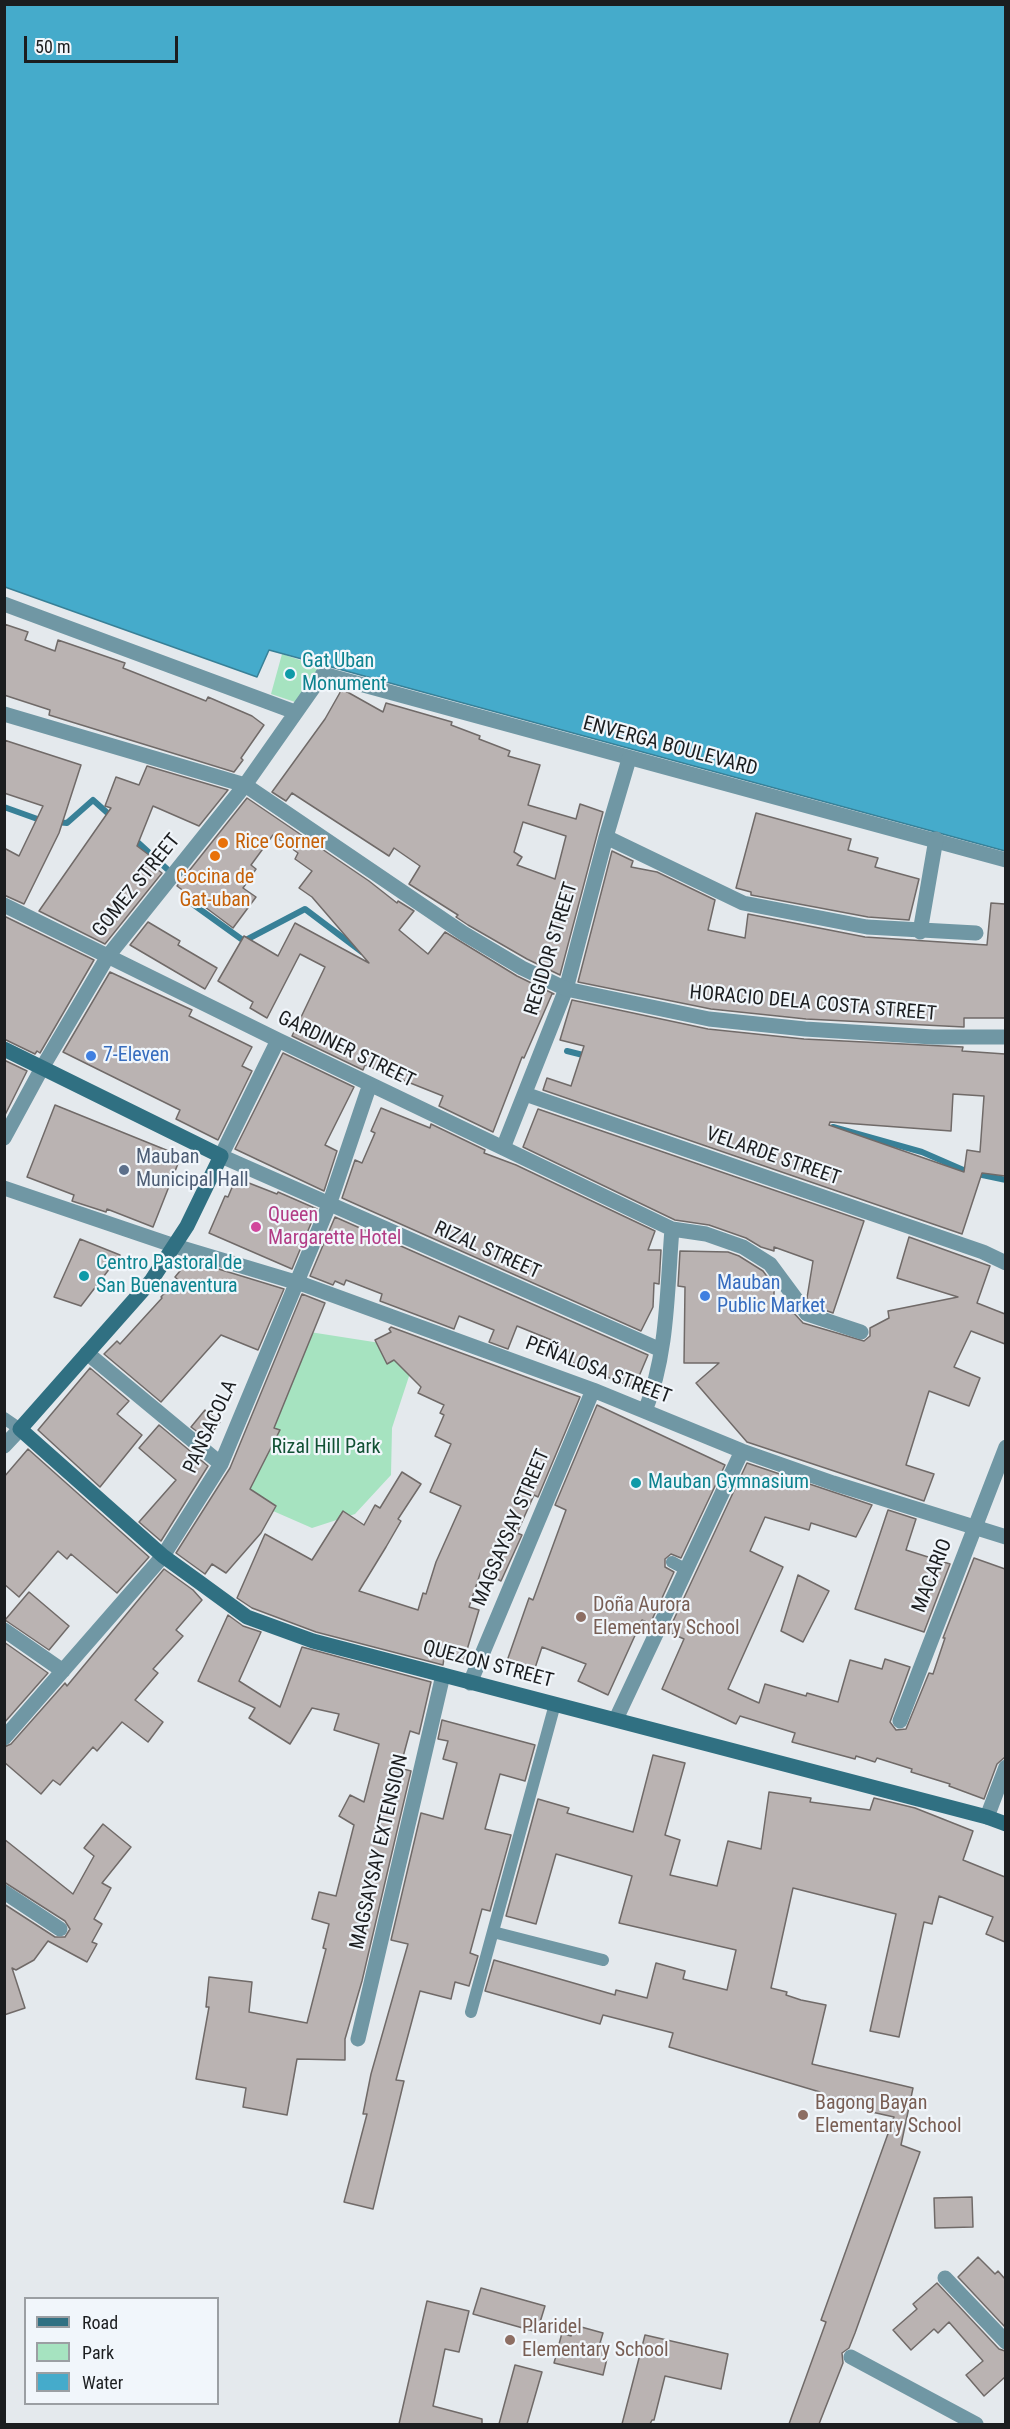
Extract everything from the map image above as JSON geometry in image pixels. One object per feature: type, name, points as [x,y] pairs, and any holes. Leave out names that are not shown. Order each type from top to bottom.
[{"type":"main road","name":"RIZAL STREET","points":[[4,1049],[221,1156]]},
{"type":"main road","points":[[20,1429],[151,1281],[175,1246],[221,1156]]},
{"type":"main road","name":"QUEZON STREET","points":[[20,1429],[163,1556],[247,1617],[313,1641],[987,1817],[1005,1824]]},
{"type":"street","points":[[4,604],[295,712]]},
{"type":"street","name":"GOMEZ STREET","points":[[4,1138],[108,956],[245,785],[323,674]]},
{"type":"street","name":"ENVERGA BOULEVARD","points":[[323,674],[629,759],[936,839],[1005,860]]},
{"type":"street","name":"HORACIO DELA COSTA STREET","points":[[4,714],[245,785],[463,933],[522,968],[566,989],[709,1019],[805,1029],[933,1037],[1005,1037]]},
{"type":"street","name":"REGIDOR STREET","points":[[503,1148],[566,989],[629,759]]},
{"type":"street","points":[[606,837],[743,903],[867,927],[920,932],[975,933]]},
{"type":"street","points":[[920,932],[936,839]]},
{"type":"street","name":"GARDINER STREET","points":[[4,905],[278,1040],[672,1228],[706,1234],[743,1247],[770,1264],[807,1314],[861,1332]]},
{"type":"street","points":[[221,1156],[278,1040]]},
{"type":"street","name":"PANSACOLA","points":[[4,1738],[163,1556],[221,1464],[329,1205],[370,1084]]},
{"type":"street","name":"VELARDE STREET","points":[[525,1094],[983,1252],[1005,1263]]},
{"type":"street","name":"RIZAL STREET","points":[[221,1156],[661,1350]]},
{"type":"street","name":"PEÑALOSA STREET","points":[[4,1188],[175,1246],[298,1282],[593,1390],[742,1451],[833,1483],[1005,1537]]},
{"type":"street","points":[[645,1411],[658,1374],[672,1228]]},
{"type":"street","points":[[87,1353],[221,1464]]},
{"type":"street","name":"MAGSAYSAY STREET","points":[[470,1683],[548,1506],[593,1390]]},
{"type":"street","points":[[4,1446],[20,1429]]},
{"type":"street","name":"MACARIO","points":[[900,1721],[1005,1447]]},
{"type":"street","points":[[616,1719],[742,1451]]},
{"type":"street","points":[[4,1630],[63,1671]]},
{"type":"street","name":"MAGSAYSAY EXTENSION","points":[[358,2039],[443,1675]]},
{"type":"street","points":[[987,1817],[1005,1767]]},
{"type":"street","points":[[4,1892],[60,1929]]},
{"type":"street","points":[[945,2278],[1005,2342]]},
{"type":"street","points":[[851,2357],[976,2424]]},
{"type":"lane","points":[[4,1418],[20,1429]]},
{"type":"lane","points":[[672,1562],[687,1570]]},
{"type":"lane","points":[[471,2012],[555,1704]]},
{"type":"lane","points":[[493,1932],[603,1960]]},
{"type":"green space","points":[[282,654],[324,668],[298,703],[271,694]]},
{"type":"green space","name":"Rizal Hill Park","points":[[297,1330],[393,1345],[416,1355],[392,1428],[391,1475],[355,1514],[312,1528],[241,1497]]},
{"type":"water","points":[[4,5],[1005,5],[1005,851],[269,650],[257,677],[5,587]]},
{"type":"building","points":[[4,624],[28,632],[25,640],[55,651],[58,640],[125,663],[123,668],[206,701],[208,697],[252,716],[264,725],[234,772],[49,715],[50,710],[4,695]]},
{"type":"building","points":[[342,689],[383,712],[386,703],[452,722],[451,725],[480,736],[479,739],[510,751],[508,756],[540,765],[528,805],[576,819],[580,804],[603,812],[560,975],[468,925],[456,917],[458,915],[409,884],[420,866],[394,848],[389,856],[292,793],[286,801],[272,792],[325,719]],"holes":[[[523,822],[566,836],[555,879],[517,865],[522,857],[514,852]]]},
{"type":"building","points":[[4,740],[81,765],[59,833],[24,904],[4,895],[4,848],[19,856],[43,806],[4,793]]},
{"type":"building","points":[[147,766],[228,790],[199,826],[153,806],[137,846],[149,855],[145,860],[162,873],[105,944],[39,911],[111,808],[105,806],[116,777],[139,785]]},
{"type":"building","points":[[247,798],[369,881],[397,903],[398,901],[414,911],[399,930],[428,954],[445,932],[517,976],[554,994],[552,994],[524,1058],[522,1057],[493,1132],[439,1106],[443,1096],[365,1065],[363,1070],[292,1036],[325,967],[300,954],[267,1018],[250,1008],[253,1002],[218,981],[244,936],[278,956],[295,923],[369,963],[312,897],[299,888],[312,871],[295,859],[298,853],[273,835],[251,865],[256,869],[243,888],[256,897],[233,928],[177,886]]},
{"type":"building","points":[[756,813],[851,839],[848,850],[878,858],[875,867],[919,879],[909,920],[868,917],[751,895],[751,892],[736,888]]},
{"type":"building","points":[[612,851],[633,861],[631,867],[657,872],[715,900],[708,930],[745,938],[748,914],[865,937],[987,945],[991,903],[1005,904],[1005,1018],[964,1018],[964,1027],[806,1019],[711,1009],[578,982]]},
{"type":"building","points":[[4,916],[94,960],[40,1053],[37,1051],[35,1054],[4,1039]]},
{"type":"building","points":[[148,922],[180,941],[178,945],[217,968],[205,989],[130,945]]},
{"type":"building","points":[[110,972],[192,1010],[189,1016],[252,1047],[242,1066],[252,1071],[218,1140],[176,1119],[180,1110],[63,1052]]},
{"type":"building","points":[[572,1000],[708,1029],[804,1039],[963,1047],[962,1051],[1005,1054],[1005,1176],[982,1173],[962,1234],[543,1090],[547,1078],[571,1086],[584,1046],[560,1040]],"holes":[[[953,1094],[984,1096],[980,1152],[967,1150],[964,1172],[829,1125],[830,1122],[951,1131]]]},
{"type":"building","points":[[283,1053],[354,1087],[325,1145],[337,1151],[324,1191],[235,1149]]},
{"type":"building","points":[[4,1060],[27,1071],[4,1117]]},
{"type":"building","name":"Mauban Municipal Hall","points":[[55,1105],[181,1156],[153,1227],[107,1209],[106,1212],[72,1201],[74,1195],[27,1177]]},
{"type":"building","points":[[381,1108],[430,1128],[431,1124],[485,1150],[484,1153],[516,1165],[655,1231],[648,1250],[661,1250],[659,1284],[654,1283],[653,1307],[641,1331],[342,1198],[355,1160],[362,1163],[375,1133],[371,1131]]},
{"type":"building","points":[[538,1109],[864,1221],[833,1313],[813,1306],[807,1298],[813,1261],[774,1247],[774,1251],[761,1247],[746,1238],[709,1225],[675,1220],[523,1147]]},
{"type":"building","points":[[236,1178],[277,1194],[278,1192],[317,1209],[292,1269],[209,1233],[225,1196],[228,1197]]},
{"type":"building","points":[[335,1217],[648,1355],[634,1388],[549,1353],[554,1341],[517,1326],[508,1349],[489,1342],[494,1330],[459,1316],[454,1329],[380,1301],[382,1294],[346,1280],[344,1285],[335,1281],[333,1285],[310,1276]]},
{"type":"building","points":[[909,1237],[990,1266],[977,1303],[1005,1314],[1005,1344],[971,1331],[954,1367],[980,1378],[969,1406],[929,1391],[906,1465],[934,1474],[924,1501],[747,1442],[696,1383],[719,1363],[684,1363],[685,1287],[678,1286],[680,1251],[728,1252],[763,1271],[774,1286],[774,1301],[792,1311],[803,1323],[864,1341],[870,1336],[870,1328],[889,1318],[888,1311],[958,1297],[897,1278]]},
{"type":"building","name":"Centro Pastoral de San Buenaventura","points":[[80,1239],[120,1255],[81,1306],[54,1297]]},
{"type":"building","points":[[189,1260],[284,1289],[258,1350],[221,1335],[161,1402],[104,1354],[117,1341],[120,1344],[162,1298]]},
{"type":"building","points":[[302,1294],[325,1303],[274,1428],[280,1430],[250,1489],[276,1506],[261,1533],[226,1573],[212,1564],[205,1574],[176,1553],[230,1468]]},
{"type":"building","points":[[391,1327],[580,1397],[538,1497],[534,1495],[517,1533],[522,1535],[501,1581],[481,1571],[469,1607],[479,1610],[463,1663],[444,1658],[443,1665],[316,1632],[252,1608],[237,1598],[265,1534],[312,1560],[343,1511],[364,1525],[375,1505],[380,1508],[402,1472],[421,1484],[398,1519],[401,1521],[359,1591],[418,1610],[423,1593],[426,1594],[436,1562],[461,1506],[430,1492],[451,1444],[435,1436],[444,1415],[440,1413],[444,1405],[418,1393],[421,1387],[394,1360],[387,1364],[375,1340],[391,1332],[389,1329]]},
{"type":"building","points":[[90,1368],[129,1401],[117,1414],[142,1435],[100,1487],[38,1430]]},
{"type":"building","points":[[597,1405],[725,1465],[681,1558],[671,1554],[665,1559],[665,1567],[674,1572],[650,1624],[642,1620],[608,1695],[578,1681],[586,1664],[542,1647],[534,1671],[507,1661],[529,1598],[533,1600],[566,1510],[555,1505]]},
{"type":"building","points":[[205,1410],[220,1422],[207,1439],[191,1427]]},
{"type":"building","points":[[159,1425],[208,1466],[161,1541],[139,1522],[176,1480],[139,1448]]},
{"type":"building","points":[[28,1449],[149,1557],[117,1593],[71,1554],[67,1559],[58,1551],[19,1597],[4,1584],[4,1477]]},
{"type":"building","points":[[747,1463],[872,1505],[856,1537],[811,1523],[809,1530],[765,1517],[750,1551],[783,1567],[728,1689],[759,1703],[765,1684],[806,1696],[807,1693],[838,1702],[850,1660],[882,1669],[885,1659],[910,1667],[890,1722],[896,1730],[906,1729],[929,1673],[933,1674],[945,1638],[943,1638],[974,1558],[1005,1569],[1005,1757],[997,1764],[984,1799],[949,1786],[950,1784],[911,1772],[912,1769],[877,1758],[875,1762],[856,1756],[855,1759],[792,1742],[795,1733],[740,1716],[736,1724],[662,1689],[684,1639],[668,1632]]},
{"type":"building","points":[[888,1510],[916,1519],[906,1550],[950,1564],[924,1632],[855,1609]]},
{"type":"building","points":[[164,1569],[193,1590],[202,1600],[176,1630],[183,1636],[153,1669],[158,1673],[135,1700],[163,1722],[148,1742],[122,1722],[97,1751],[93,1747],[60,1785],[53,1780],[41,1794],[4,1762],[4,1747],[11,1744],[65,1683],[67,1686]]},
{"type":"building","points":[[798,1575],[829,1591],[803,1642],[781,1631]]},
{"type":"building","points":[[29,1592],[69,1626],[49,1650],[5,1620]]},
{"type":"building","points":[[228,1615],[243,1626],[261,1632],[239,1681],[280,1707],[302,1647],[431,1682],[419,1734],[410,1731],[400,1768],[411,1771],[362,1981],[345,2039],[345,2060],[297,2059],[287,2115],[243,2107],[246,2088],[196,2079],[209,2007],[206,2007],[209,1977],[252,1982],[249,2012],[307,2023],[326,1949],[323,1948],[329,1924],[312,1919],[319,1892],[336,1896],[354,1825],[339,1816],[350,1795],[364,1802],[379,1744],[334,1730],[339,1714],[312,1708],[290,1744],[249,1718],[255,1708],[198,1681]]},
{"type":"building","points":[[4,1642],[48,1673],[4,1723]]},
{"type":"building","points":[[442,1720],[535,1745],[525,1781],[500,1774],[485,1829],[511,1835],[490,1911],[482,1909],[470,1953],[478,1956],[469,1986],[455,1982],[451,1999],[420,1991],[396,2080],[404,2081],[373,2209],[344,2202],[367,2114],[363,2114],[371,2074],[408,1944],[391,1940],[421,1813],[443,1819],[457,1763],[443,1759],[448,1741],[438,1739]]},
{"type":"building","points":[[653,1755],[685,1763],[665,1835],[680,1840],[670,1875],[717,1886],[728,1841],[761,1849],[769,1792],[811,1798],[810,1802],[870,1810],[874,1798],[915,1808],[973,1831],[963,1860],[1005,1877],[1005,1942],[986,1934],[993,1917],[939,1896],[932,1924],[924,1922],[899,2037],[870,2031],[896,1914],[793,1888],[771,1988],[787,1992],[786,1995],[801,2000],[826,2005],[812,2064],[913,2088],[901,2145],[920,2152],[855,2333],[849,2348],[842,2353],[843,2363],[819,2424],[789,2424],[826,2322],[821,2320],[894,2117],[818,2100],[820,2092],[669,2047],[673,2033],[603,2015],[600,2024],[485,1991],[494,1960],[615,1995],[616,1990],[647,1998],[656,1963],[685,1971],[683,1979],[727,1990],[736,1950],[619,1923],[632,1876],[556,1854],[536,1924],[506,1916],[538,1799],[569,1808],[567,1813],[633,1832]]},
{"type":"building","points":[[103,1824],[131,1847],[102,1883],[111,1888],[94,1919],[102,1924],[92,1942],[97,1944],[87,1962],[48,1941],[34,1960],[16,1970],[12,1968],[25,2008],[4,2015],[4,1904],[55,1937],[65,1937],[70,1929],[65,1921],[4,1882],[4,1839],[73,1894],[94,1856],[84,1848]]},
{"type":"building","points":[[972,2197],[973,2227],[935,2228],[934,2198]]},
{"type":"building","points":[[978,2257],[995,2274],[998,2271],[1005,2279],[1005,2327],[958,2277]]},
{"type":"building","points":[[937,2283],[999,2349],[1005,2351],[1005,2377],[984,2396],[966,2375],[983,2361],[949,2322],[938,2333],[934,2329],[911,2350],[893,2330],[917,2309],[913,2304]]},
{"type":"building","points":[[481,2288],[545,2306],[537,2332],[473,2314]]},
{"type":"building","points":[[427,2301],[469,2311],[459,2352],[445,2349],[433,2406],[482,2419],[482,2424],[399,2424]]},
{"type":"building","points":[[574,2325],[603,2333],[600,2343],[610,2346],[603,2375],[554,2363],[562,2333],[571,2336]]},
{"type":"building","points":[[645,2335],[728,2354],[721,2389],[665,2376],[654,2420],[650,2424],[622,2424]]},
{"type":"building","points":[[515,2365],[542,2372],[527,2424],[499,2424]]},
{"type":"waterway","points":[[56,822],[67,823],[93,800],[112,817]]},
{"type":"waterway","points":[[4,807],[43,821]]},
{"type":"waterway","points":[[132,837],[167,869]]},
{"type":"waterway","points":[[187,900],[244,941],[305,909],[362,952]]},
{"type":"waterway","points":[[567,1051],[587,1056]]},
{"type":"waterway","points":[[833,1127],[922,1152],[968,1172],[1006,1180]]},
{"type":"place","name":"Gat Uban Monument","points":[[290,674]]},
{"type":"place","name":"Rice Corner","points":[[223,843]]},
{"type":"place","name":"Cocina de Gat-uban","points":[[215,856]]},
{"type":"place","name":"7-Eleven","points":[[91,1056]]},
{"type":"place","name":"Mauban Municipal Hall","points":[[124,1170]]},
{"type":"place","name":"Queen Margarette Hotel","points":[[256,1227]]},
{"type":"place","name":"Centro Pastoral de San Buenaventura","points":[[84,1276]]},
{"type":"place","name":"Mauban Public Market","points":[[705,1296]]},
{"type":"place","name":"Mauban Gymnasium","points":[[636,1483]]},
{"type":"place","name":"Doña Aurora Elementary School","points":[[581,1617]]},
{"type":"place","name":"Bagong Bayan Elementary School","points":[[803,2115]]},
{"type":"place","name":"Plaridel Elementary School","points":[[510,2340]]}]
